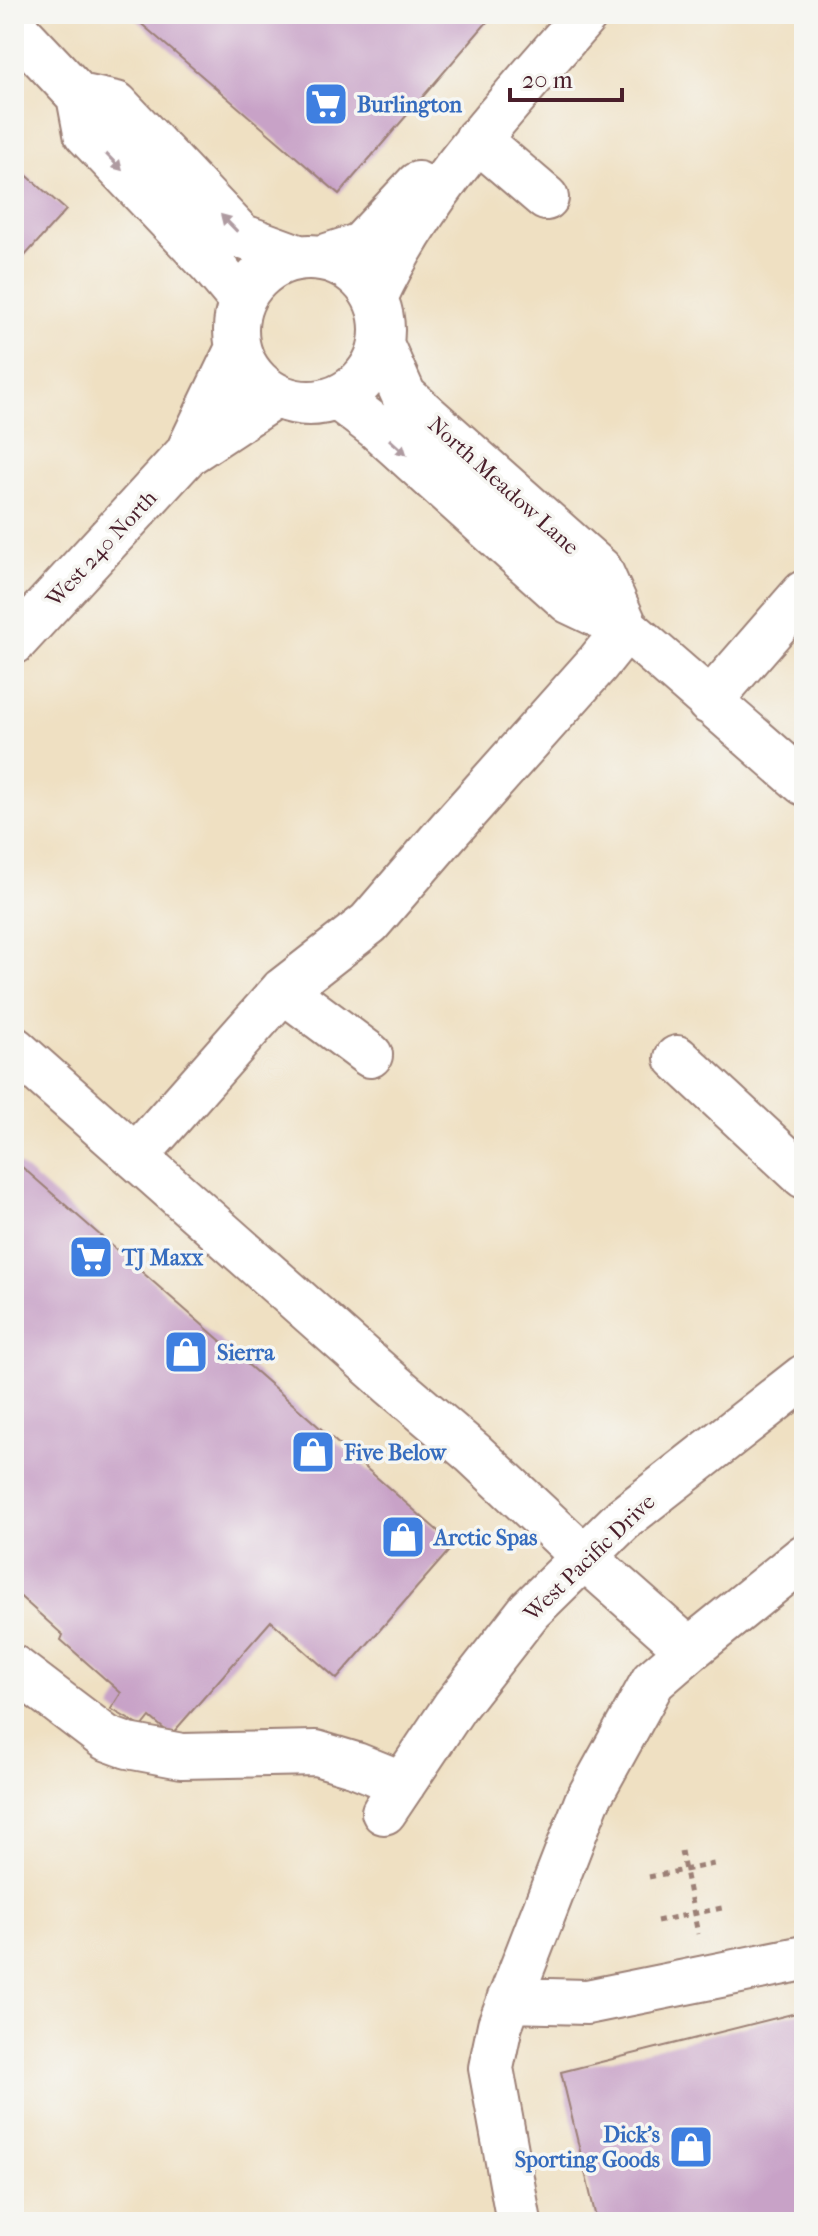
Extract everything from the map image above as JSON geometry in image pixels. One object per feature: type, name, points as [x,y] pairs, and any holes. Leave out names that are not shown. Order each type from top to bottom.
[{"type":"street","points":[[375,298],[391,262],[470,147],[586,14]]},
{"type":"street","points":[[14,27],[79,96],[86,133],[211,264],[241,300]]},
{"type":"street","points":[[79,96],[116,104],[241,236],[310,258],[338,262],[366,283],[382,320],[381,344],[372,366],[358,385],[338,398],[317,403],[295,402],[275,396],[258,384],[245,368],[238,348],[236,324],[241,300],[255,280],[275,265],[310,258],[361,245],[431,170],[470,147]]},
{"type":"street","points":[[470,147],[546,198]]},
{"type":"street","name":"North Meadow Lane","points":[[381,344],[404,396],[600,570],[626,628]]},
{"type":"street","name":"West 240 North","points":[[187,454],[238,348]]},
{"type":"street","name":"West 240 North","points":[[14,642],[187,454],[275,396]]},
{"type":"street","name":"North Meadow Lane","points":[[338,398],[376,427],[569,601],[626,628],[804,783]]},
{"type":"street","points":[[709,702],[804,593]]},
{"type":"street","points":[[136,1156],[283,990],[369,923],[626,628]]},
{"type":"street","points":[[283,990],[370,1055]]},
{"type":"street","points":[[14,1049],[473,1453],[689,1650]]},
{"type":"street","points":[[677,1058],[804,1176]]},
{"type":"street","name":"West Pacific Drive","points":[[14,1668],[106,1738],[128,1746],[182,1756],[316,1753],[356,1765],[394,1798],[455,1706],[530,1610],[624,1518],[804,1377]]},
{"type":"street","points":[[519,2222],[491,2068],[500,2025],[587,1801],[653,1681],[804,1557]]},
{"type":"street","points":[[509,2000],[587,2002],[804,1958]]},
{"type":"path","points":[[681,1851],[698,1934]]},
{"type":"path","points":[[649,1877],[719,1863]]},
{"type":"path","points":[[657,1921],[727,1907]]},
{"type":"building","name":"Burlington","points":[[130,14],[494,14],[339,194]]},
{"type":"building","points":[[14,164],[66,210],[14,268]]},
{"type":"building","points":[[14,1160],[454,1545],[337,1679],[271,1621],[171,1735],[150,1717],[142,1727],[111,1709],[121,1693],[61,1640],[63,1635],[14,1591]]},
{"type":"building","name":"Dick's Sporting Goods","points":[[804,2011],[804,2222],[597,2222],[561,2072]]},
{"type":"place","name":"Burlington","points":[[326,104]]},
{"type":"place","name":"TJ Maxx","points":[[91,1257]]},
{"type":"place","name":"Sierra","points":[[186,1352]]},
{"type":"place","name":"Five Below","points":[[313,1452]]},
{"type":"place","name":"Arctic Spas","points":[[403,1537]]},
{"type":"place","name":"Dick's Sporting Goods","points":[[691,2147]]}]
